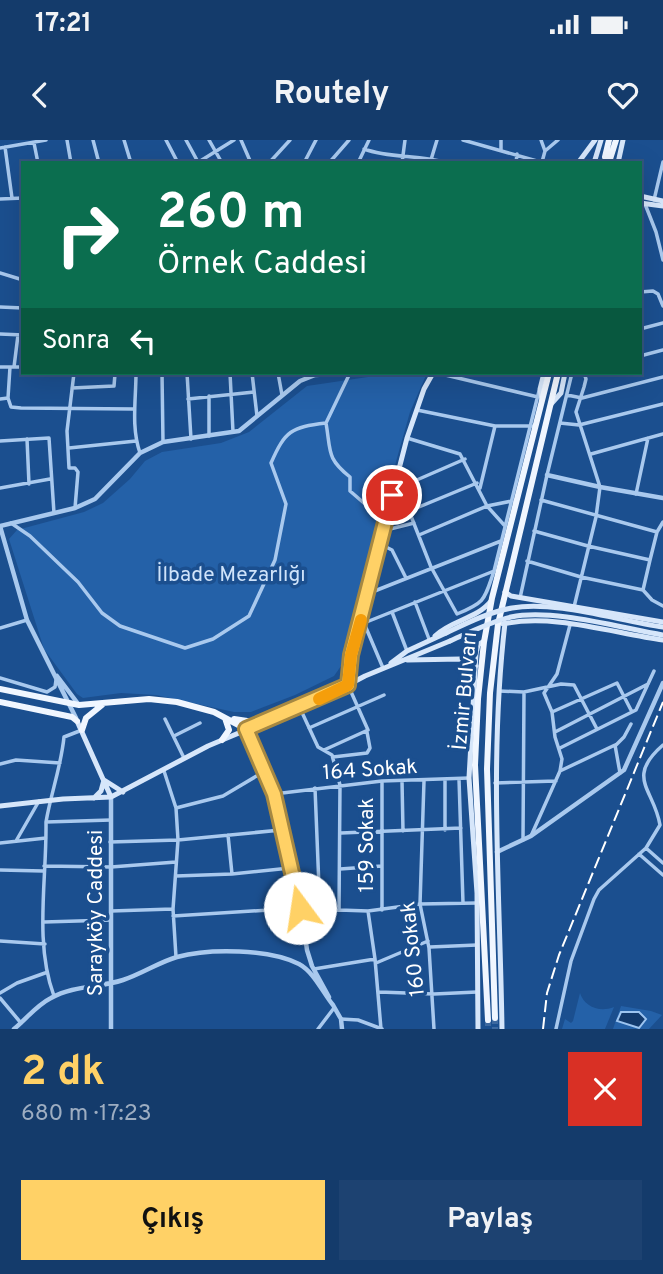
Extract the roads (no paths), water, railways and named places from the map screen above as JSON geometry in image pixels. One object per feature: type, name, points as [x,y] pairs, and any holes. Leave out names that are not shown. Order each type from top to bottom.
[{"type":"main road","points":[[579,161],[595,140]]},
{"type":"main road","points":[[596,161],[601,140]]},
{"type":"main road","points":[[609,140],[614,161]]},
{"type":"main road","points":[[614,161],[616,140]]},
{"type":"main road","points":[[614,161],[623,140]]},
{"type":"main road","points":[[642,197],[663,201]]},
{"type":"main road","points":[[643,203],[663,206]]},
{"type":"main road","points":[[348,685],[351,655],[362,622],[407,439],[434,375]]},
{"type":"main road","points":[[540,398],[540,389],[546,375]]},
{"type":"main road","name":"İzmir Bulvarı","points":[[499,1023],[480,849],[475,765],[478,667],[491,601],[546,375]]},
{"type":"main road","name":"İzmir Bulvarı","points":[[499,1023],[487,769],[490,693],[505,592],[558,375]]},
{"type":"main road","points":[[551,404],[561,393],[565,375]]},
{"type":"main road","points":[[505,592],[509,596],[663,625]]},
{"type":"main road","points":[[431,639],[442,629],[483,610],[491,601]]},
{"type":"main road","points":[[383,668],[407,651],[431,639],[490,614],[525,606],[663,625]]},
{"type":"main road","points":[[0,806],[111,797],[246,729],[497,621],[522,615],[567,618],[663,640]]},
{"type":"main road","points":[[498,628],[506,623],[536,621],[663,640]]},
{"type":"main road","points":[[497,1029],[495,783],[499,691],[506,623]]},
{"type":"main road","points":[[404,660],[461,659],[478,667],[470,778],[477,893],[478,1026],[485,1029]]},
{"type":"main road","points":[[0,689],[79,705],[149,699],[190,705],[260,723]]},
{"type":"main road","points":[[0,702],[72,717],[78,721],[111,797]]},
{"type":"main road","points":[[82,730],[86,718],[103,704]]},
{"type":"main road","points":[[225,716],[246,729]]},
{"type":"main road","points":[[222,740],[229,730],[225,716]]},
{"type":"main road","points":[[104,780],[123,792]]},
{"type":"main road","points":[[94,799],[101,791],[104,780]]},
{"type":"main road","points":[[489,839],[496,851]]},
{"type":"main road","points":[[477,893],[480,849]]},
{"type":"street","points":[[12,198],[3,148],[46,140]]},
{"type":"street","points":[[67,140],[71,161]]},
{"type":"street","points":[[93,140],[98,161]]},
{"type":"street","points":[[124,140],[130,161]]},
{"type":"street","points":[[166,140],[177,161]]},
{"type":"street","points":[[186,140],[196,161]]},
{"type":"street","points":[[209,140],[221,161]]},
{"type":"street","points":[[200,161],[233,140]]},
{"type":"street","points":[[241,140],[250,161]]},
{"type":"street","points":[[271,161],[290,140]]},
{"type":"street","points":[[305,161],[316,140]]},
{"type":"street","points":[[330,161],[349,140]]},
{"type":"street","points":[[359,161],[369,140]]},
{"type":"street","points":[[402,161],[405,140]]},
{"type":"street","points":[[364,149],[379,155],[430,160],[437,140]]},
{"type":"street","points":[[463,140],[540,161]]},
{"type":"street","points":[[500,150],[501,140]]},
{"type":"street","points":[[541,140],[545,151],[543,161]]},
{"type":"street","points":[[545,151],[558,140]]},
{"type":"street","points":[[34,143],[38,161]]},
{"type":"street","points":[[516,161],[517,154]]},
{"type":"street","points":[[654,200],[661,183],[663,162]]},
{"type":"street","points":[[0,199],[21,198]]},
{"type":"street","points":[[643,203],[663,260]]},
{"type":"street","points":[[0,273],[21,279]]},
{"type":"street","points":[[642,292],[653,291],[662,296],[663,306]]},
{"type":"street","points":[[0,307],[21,308]]},
{"type":"street","points":[[642,328],[663,323]]},
{"type":"street","points":[[0,334],[20,335],[8,398],[11,407],[134,409]]},
{"type":"street","points":[[642,355],[663,350]]},
{"type":"street","points":[[0,368],[21,367]]},
{"type":"street","points":[[74,375],[67,431],[69,468],[78,471],[75,508]]},
{"type":"street","points":[[72,388],[114,386],[115,375]]},
{"type":"street","points":[[136,375],[134,409],[136,441],[140,453]]},
{"type":"street","points":[[162,375],[163,442]]},
{"type":"street","points":[[187,375],[191,439]]},
{"type":"street","points":[[230,375],[233,432]]},
{"type":"street","points":[[252,375],[257,416]]},
{"type":"street","points":[[278,375],[283,395]]},
{"type":"street","points":[[299,375],[300,381]]},
{"type":"street","points":[[79,705],[54,673],[27,620],[0,526],[75,508],[95,499],[140,453],[163,442],[239,430],[300,381],[313,375]]},
{"type":"street","points":[[348,375],[326,423],[330,457],[336,466],[350,477],[350,491],[390,529],[414,523]]},
{"type":"street","points":[[443,375],[540,398],[494,571],[484,599],[479,605],[457,614]]},
{"type":"street","points":[[520,598],[572,375]]},
{"type":"street","points":[[531,836],[560,771],[560,748],[552,712],[544,693],[557,674],[596,517],[600,488],[576,412],[582,398],[585,375]]},
{"type":"street","points":[[567,396],[582,398],[663,377]]},
{"type":"street","points":[[188,399],[254,392]]},
{"type":"street","points":[[209,396],[209,436]]},
{"type":"street","points":[[0,399],[8,398]]},
{"type":"street","points":[[560,423],[579,425],[663,404]]},
{"type":"street","points":[[417,410],[495,426],[532,426]]},
{"type":"street","points":[[11,523],[30,536],[78,582],[102,613],[111,620],[152,639],[185,648],[213,639],[249,616],[275,560],[286,504],[271,463],[282,439],[302,425],[326,423]]},
{"type":"street","points":[[480,489],[495,426]]},
{"type":"street","points":[[591,454],[663,435]]},
{"type":"street","points":[[0,441],[48,438],[54,513]]},
{"type":"street","points":[[636,494],[648,438]]},
{"type":"street","points":[[27,439],[29,484]]},
{"type":"street","points":[[407,439],[454,451],[465,459],[487,506],[505,526]]},
{"type":"street","points":[[69,448],[136,441]]},
{"type":"street","points":[[403,486],[465,459]]},
{"type":"street","points":[[399,469],[410,511],[431,567],[460,621]]},
{"type":"street","points":[[547,475],[600,488],[663,498]]},
{"type":"street","points":[[0,488],[50,479]]},
{"type":"street","points":[[410,511],[477,483]]},
{"type":"street","points":[[541,500],[657,532]]},
{"type":"street","points":[[419,535],[487,506],[512,501]]},
{"type":"street","points":[[643,590],[657,532],[663,522]]},
{"type":"street","points":[[534,531],[588,547],[650,560]]},
{"type":"street","points":[[367,594],[501,541]]},
{"type":"street","points":[[380,544],[392,550],[406,578]]},
{"type":"street","points":[[527,561],[581,577],[643,590],[652,600],[663,606]]},
{"type":"street","points":[[383,668],[362,622],[446,592],[494,571]]},
{"type":"street","points":[[415,602],[431,639]]},
{"type":"street","points":[[391,612],[407,651]]},
{"type":"street","points":[[0,628],[27,620]]},
{"type":"street","points":[[560,748],[636,710],[654,671]]},
{"type":"street","points":[[54,673],[78,721]]},
{"type":"street","points":[[0,678],[47,692],[55,687],[56,680]]},
{"type":"street","points":[[552,712],[617,683],[632,712]]},
{"type":"street","points":[[496,851],[531,836],[620,774],[628,765],[663,683]]},
{"type":"street","points":[[499,691],[524,692],[561,684],[574,685],[597,729]]},
{"type":"street","points":[[555,732],[648,684]]},
{"type":"street","points":[[332,757],[367,753],[370,748],[367,729],[348,685]]},
{"type":"street","points":[[51,699],[61,688]]},
{"type":"street","points":[[523,840],[524,692]]},
{"type":"street","points":[[309,728],[384,695]]},
{"type":"street","points":[[299,706],[318,747],[332,757],[340,785],[339,911]]},
{"type":"street","points":[[165,719],[184,758]]},
{"type":"street","points":[[174,736],[200,723]]},
{"type":"street","points":[[560,771],[615,745],[624,737],[631,724]]},
{"type":"street","points":[[246,729],[274,794],[301,911],[307,950],[333,1007]]},
{"type":"street","points":[[324,750],[367,729]]},
{"type":"street","points":[[54,996],[45,972],[43,869],[46,822],[49,800],[61,763],[64,737],[82,730]]},
{"type":"street","points":[[615,745],[620,774]]},
{"type":"street","points":[[556,1029],[571,961],[594,899],[599,890],[646,848],[660,825],[659,816],[648,797],[643,769],[647,760],[663,745]]},
{"type":"street","points":[[0,764],[16,760],[61,763]]},
{"type":"street","points":[[163,769],[176,808],[178,840],[173,909],[176,957]]},
{"type":"street","points":[[176,808],[223,796],[265,771]]},
{"type":"street","name":"164 Sokak","points":[[274,794],[382,781],[470,778]]},
{"type":"street","points":[[459,779],[463,904]]},
{"type":"street","points":[[444,780],[445,830]]},
{"type":"street","name":"159 Sokak","points":[[382,781],[382,910]]},
{"type":"street","points":[[402,781],[403,831]]},
{"type":"street","name":"160 Sokak","points":[[424,781],[420,904],[429,947],[434,1029]]},
{"type":"street","points":[[495,783],[556,781]]},
{"type":"street","points":[[315,788],[320,912]]},
{"type":"street","name":"Sarayköy Caddesi","points":[[111,797],[111,1029]]},
{"type":"street","points":[[16,841],[39,802]]},
{"type":"street","points":[[46,822],[111,820]]},
{"type":"street","points":[[341,833],[461,828]]},
{"type":"street","points":[[110,842],[178,840],[281,830]]},
{"type":"street","points":[[228,835],[232,874]]},
{"type":"street","points":[[0,843],[46,838]]},
{"type":"street","points":[[646,848],[663,863]]},
{"type":"street","points":[[639,854],[663,875]]},
{"type":"street","points":[[0,870],[176,862]]},
{"type":"street","points":[[340,869],[383,866]]},
{"type":"street","points":[[176,876],[290,869]]},
{"type":"street","points":[[173,916],[368,911],[420,904],[477,903]]},
{"type":"street","points":[[111,911],[173,909]]},
{"type":"street","points":[[341,1019],[358,1020],[381,1029],[376,961],[368,911]]},
{"type":"street","points":[[44,922],[111,920]]},
{"type":"street","points":[[0,941],[45,944]]},
{"type":"street","points":[[314,969],[376,961],[428,941]]},
{"type":"street","points":[[429,947],[477,945]]},
{"type":"street","points":[[14,1029],[42,1003],[54,996],[79,988],[112,983],[176,957],[212,951],[281,958],[304,968],[341,1019],[342,1029]]},
{"type":"street","points":[[21,1023],[0,995],[17,983],[45,972]]},
{"type":"street","points":[[379,992],[477,992]]},
{"type":"street","points":[[318,1029],[333,1007]]},
{"type":"tunnel","points":[[495,1018],[495,1029]]},
{"type":"tunnel","points":[[488,1020],[488,1029]]},
{"type":"railway","points":[[543,1029],[547,993],[559,955],[663,702]]},
{"type":"park label","name":"İlbade Mezarlığı","points":[[231,574]]}]
